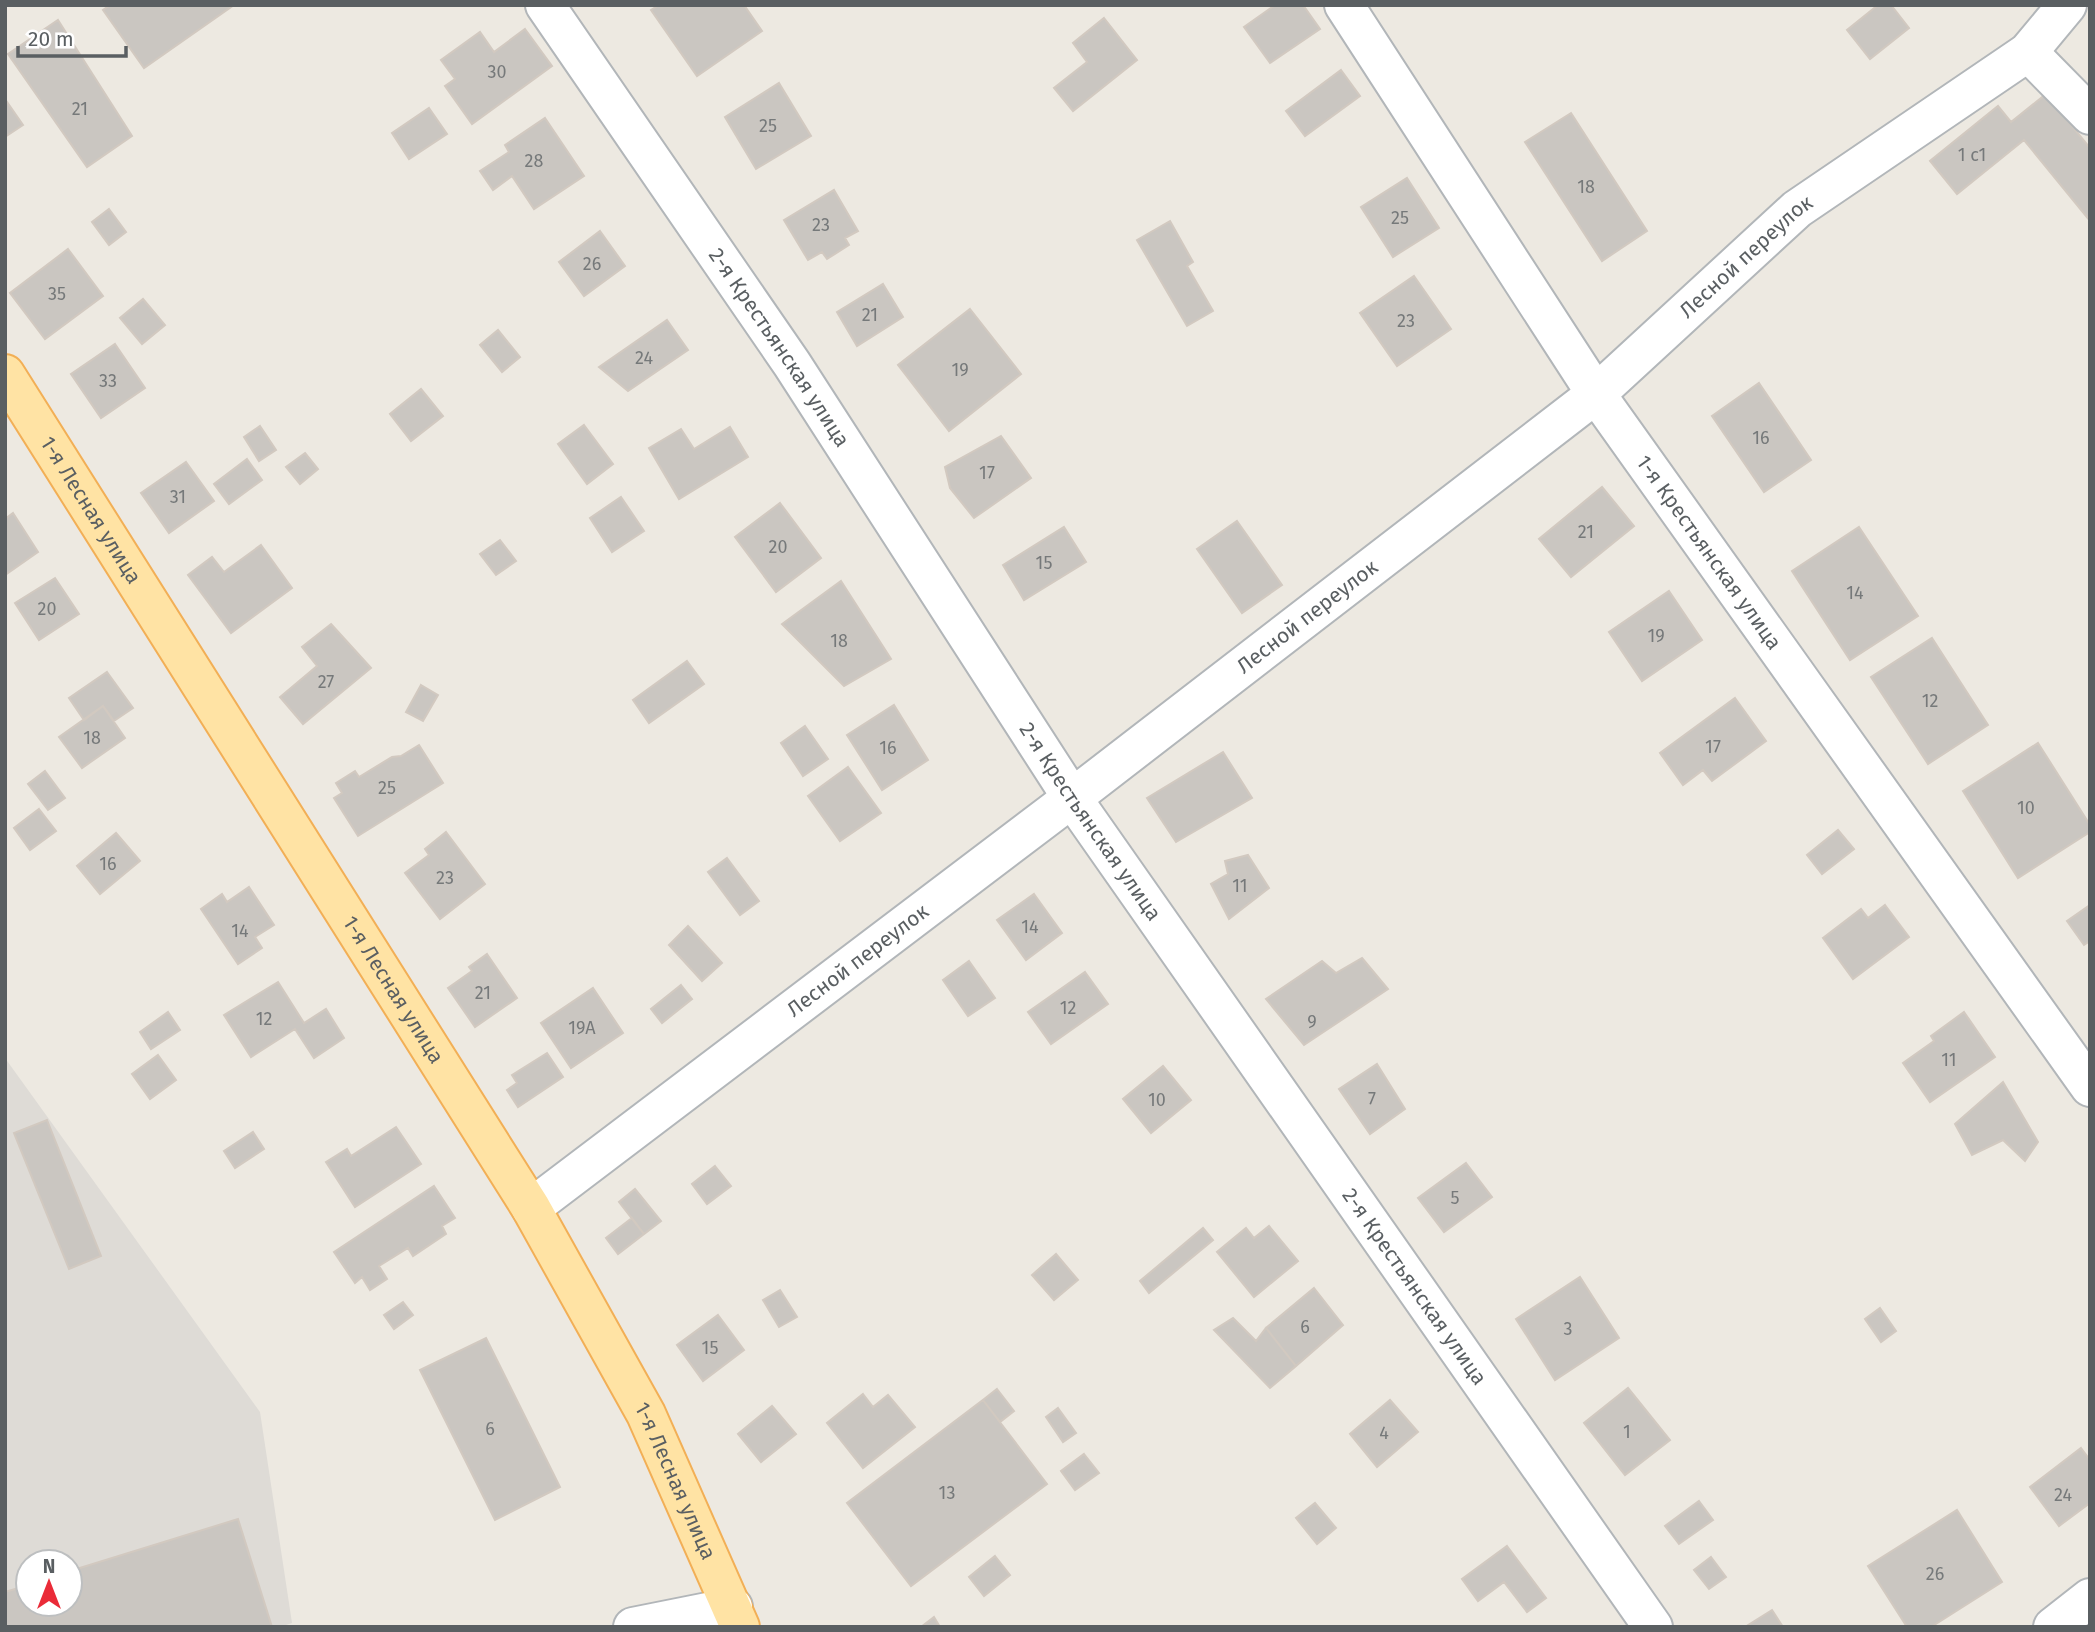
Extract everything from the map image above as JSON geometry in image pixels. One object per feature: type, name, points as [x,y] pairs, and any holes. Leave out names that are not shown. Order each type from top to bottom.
[{"type":"main road","name":"1-я Лесная улица","points":[[5,374],[531,1208],[646,1414],[737,1617]]},
{"type":"street","name":"2-я Крестьянская улица","points":[[545,5],[792,364],[1072,798],[1653,1627]]},
{"type":"street","name":"1-я Крестьянская улица","points":[[1345,5],[1596,394],[2090,1087]]},
{"type":"street","name":"Лесной переулок","points":[[531,1208],[1072,798],[1596,394],[1797,209],[2028,52],[2067,5]]},
{"type":"street","points":[[2028,52],[2090,115]]},
{"type":"street","points":[[2053,1627],[2090,1598]]},
{"type":"street","points":[[633,1627],[737,1617]]},
{"type":"shaded area","points":[[5,1058],[260,1412],[292,1623],[280,1627],[5,1627]]},
{"type":"building","points":[[110,5],[234,5],[144,68],[103,10]]},
{"type":"building","points":[[659,5],[744,5],[762,31],[697,76],[651,10]]},
{"type":"building","points":[[1275,5],[1303,5],[1320,29],[1270,63],[1244,27]]},
{"type":"building","points":[[1878,5],[1891,5],[1909,28],[1870,59],[1847,30]]},
{"type":"building","points":[[1104,18],[1137,60],[1073,111],[1054,88],[1087,62],[1073,43]]},
{"type":"building","points":[[58,20],[132,136],[87,167],[8,54]]},
{"type":"building","points":[[525,29],[552,66],[472,124],[445,86],[455,79],[441,60],[480,32],[494,52]]},
{"type":"building","points":[[1341,70],[1360,96],[1305,136],[1286,111]]},
{"type":"building","points":[[779,83],[811,136],[756,169],[725,117]]},
{"type":"building","points":[[2046,94],[2090,148],[2090,221],[2024,140],[1957,194],[1930,161],[1998,106],[2011,122]]},
{"type":"building","points":[[5,99],[23,125],[5,137]]},
{"type":"building","points":[[429,108],[447,134],[409,159],[392,133]]},
{"type":"building","points":[[1571,113],[1647,231],[1602,261],[1525,142]]},
{"type":"building","points":[[545,118],[584,176],[534,209],[512,176],[493,190],[480,171],[509,152],[505,145]]},
{"type":"building","points":[[1407,178],[1439,228],[1393,257],[1361,207]]},
{"type":"building","points":[[834,190],[858,231],[845,238],[849,245],[827,259],[822,252],[808,260],[784,220]]},
{"type":"building","points":[[109,209],[126,232],[109,245],[92,222]]},
{"type":"building","points":[[1170,221],[1193,262],[1187,266],[1213,311],[1187,326],[1137,240]]},
{"type":"building","points":[[600,231],[625,266],[584,296],[559,262]]},
{"type":"building","points":[[68,249],[103,296],[45,339],[10,293]]},
{"type":"building","points":[[1414,276],[1451,329],[1397,366],[1360,313]]},
{"type":"building","points":[[883,284],[903,317],[857,346],[837,312]]},
{"type":"building","points":[[143,299],[165,325],[142,344],[120,318]]},
{"type":"building","points":[[970,309],[1021,374],[949,431],[898,365]]},
{"type":"building","points":[[667,320],[688,350],[628,391],[599,367]]},
{"type":"building","points":[[498,330],[520,357],[502,372],[480,345]]},
{"type":"building","points":[[115,344],[145,388],[101,418],[71,374]]},
{"type":"building","points":[[1759,383],[1811,460],[1764,492],[1712,416]]},
{"type":"building","points":[[421,389],[443,416],[411,441],[390,414]]},
{"type":"building","points":[[584,425],[613,464],[587,484],[558,444]]},
{"type":"building","points":[[260,426],[276,450],[259,461],[244,437]]},
{"type":"building","points":[[730,427],[748,457],[679,499],[649,448],[681,429],[694,449]]},
{"type":"building","points":[[1001,436],[1031,478],[974,518],[950,488],[945,467]]},
{"type":"building","points":[[305,453],[318,469],[300,484],[286,467]]},
{"type":"building","points":[[247,459],[262,480],[229,504],[214,484]]},
{"type":"building","points":[[186,462],[214,501],[169,533],[141,493]]},
{"type":"building","points":[[1602,487],[1634,526],[1571,577],[1539,539]]},
{"type":"building","points":[[621,497],[644,531],[612,552],[590,518]]},
{"type":"building","points":[[780,503],[821,558],[776,592],[735,537]]},
{"type":"building","points":[[13,513],[38,552],[5,575],[5,519]]},
{"type":"building","points":[[1237,521],[1282,585],[1242,613],[1197,549]]},
{"type":"building","points":[[1064,527],[1086,562],[1024,600],[1003,565]]},
{"type":"building","points":[[1859,527],[1918,616],[1850,660],[1792,571]]},
{"type":"building","points":[[500,540],[516,561],[496,575],[480,554]]},
{"type":"building","points":[[261,545],[292,588],[231,633],[188,575],[212,557],[224,572]]},
{"type":"building","points":[[55,578],[79,614],[39,640],[15,603]]},
{"type":"building","points":[[841,581],[891,659],[844,686],[782,624]]},
{"type":"building","points":[[1669,591],[1702,640],[1642,681],[1609,632]]},
{"type":"building","points":[[331,624],[371,668],[303,724],[280,697],[317,666],[302,647]]},
{"type":"building","points":[[1932,638],[1988,725],[1928,764],[1871,677]]},
{"type":"building","points":[[687,661],[704,684],[649,723],[633,700]]},
{"type":"building","points":[[107,672],[133,708],[114,721],[103,706],[84,720],[69,698]]},
{"type":"building","points":[[421,685],[438,695],[423,721],[406,712]]},
{"type":"building","points":[[1735,698],[1766,741],[1712,781],[1703,770],[1683,785],[1660,753]]},
{"type":"building","points":[[894,705],[928,760],[882,790],[847,735]]},
{"type":"building","points":[[103,706],[125,738],[82,768],[59,737]]},
{"type":"building","points":[[805,726],[828,759],[803,776],[781,743]]},
{"type":"building","points":[[2038,743],[2090,825],[2090,832],[2018,878],[1963,791]]},
{"type":"building","points":[[419,745],[443,783],[358,836],[334,798],[342,793],[336,783],[355,771],[359,777],[392,757],[401,756]]},
{"type":"building","points":[[1223,752],[1252,798],[1176,842],[1147,798]]},
{"type":"building","points":[[848,767],[881,813],[840,841],[808,796]]},
{"type":"building","points":[[45,771],[65,798],[48,810],[28,784]]},
{"type":"building","points":[[39,809],[56,831],[30,850],[14,828]]},
{"type":"building","points":[[1838,830],[1854,849],[1822,874],[1807,855]]},
{"type":"building","points":[[446,832],[485,884],[440,919],[405,873],[429,855],[425,849]]},
{"type":"building","points":[[116,833],[140,861],[100,894],[77,866]]},
{"type":"building","points":[[1248,855],[1269,888],[1229,919],[1211,884],[1228,874],[1225,861]]},
{"type":"building","points":[[727,858],[759,901],[740,915],[708,872]]},
{"type":"building","points":[[249,887],[274,925],[255,937],[262,948],[238,964],[201,909],[222,894],[227,902]]},
{"type":"building","points":[[1034,894],[1062,933],[1026,960],[997,920]]},
{"type":"building","points":[[1885,905],[1909,937],[1853,979],[1823,938],[1861,909],[1868,918]]},
{"type":"building","points":[[2090,905],[2090,941],[2084,945],[2067,921]]},
{"type":"building","points":[[688,926],[722,963],[702,981],[669,945]]},
{"type":"building","points":[[487,954],[517,998],[475,1027],[448,988],[472,971],[469,967]]},
{"type":"building","points":[[1362,958],[1388,989],[1304,1045],[1266,999],[1322,961],[1336,973]]},
{"type":"building","points":[[969,961],[995,998],[968,1016],[943,980]]},
{"type":"building","points":[[1085,972],[1108,1004],[1051,1044],[1028,1012]]},
{"type":"building","points":[[278,982],[304,1023],[326,1009],[344,1038],[314,1058],[295,1029],[251,1057],[224,1015]]},
{"type":"building","points":[[681,985],[692,999],[662,1023],[651,1009]]},
{"type":"building","points":[[593,988],[623,1033],[571,1068],[541,1023]]},
{"type":"building","points":[[168,1012],[180,1030],[151,1049],[140,1032]]},
{"type":"building","points":[[1964,1012],[1995,1057],[1930,1102],[1903,1063],[1934,1041],[1931,1036]]},
{"type":"building","points":[[547,1053],[563,1077],[518,1107],[507,1090],[517,1083],[512,1075]]},
{"type":"building","points":[[158,1055],[176,1080],[150,1099],[132,1074]]},
{"type":"building","points":[[1377,1064],[1405,1109],[1370,1134],[1339,1089]]},
{"type":"building","points":[[1163,1066],[1191,1100],[1151,1133],[1123,1099]]},
{"type":"building","points":[[2003,1082],[2038,1142],[2025,1161],[2003,1140],[1972,1155],[1955,1124]]},
{"type":"building","points":[[47,1120],[101,1256],[69,1269],[14,1133]]},
{"type":"building","points":[[396,1127],[421,1164],[355,1207],[326,1162],[347,1149],[351,1156]]},
{"type":"building","points":[[253,1132],[264,1149],[235,1168],[224,1151]]},
{"type":"building","points":[[1466,1163],[1492,1197],[1444,1232],[1418,1198]]},
{"type":"building","points":[[715,1166],[731,1186],[707,1204],[692,1184]]},
{"type":"building","points":[[434,1186],[455,1218],[442,1226],[446,1234],[413,1256],[408,1248],[379,1266],[387,1279],[370,1290],[362,1277],[355,1283],[334,1252]]},
{"type":"building","points":[[635,1189],[661,1221],[644,1234],[619,1202]]},
{"type":"building","points":[[632,1218],[644,1234],[618,1254],[606,1238]]},
{"type":"building","points":[[1269,1226],[1298,1261],[1254,1297],[1217,1252],[1246,1228],[1254,1238]]},
{"type":"building","points":[[1203,1228],[1213,1240],[1149,1293],[1140,1281]]},
{"type":"building","points":[[1056,1254],[1078,1280],[1054,1300],[1032,1275]]},
{"type":"building","points":[[1580,1277],[1619,1338],[1555,1380],[1516,1319]]},
{"type":"building","points":[[1314,1288],[1343,1325],[1296,1366],[1266,1328]]},
{"type":"building","points":[[780,1290],[797,1317],[779,1327],[763,1300]]},
{"type":"building","points":[[403,1302],[413,1315],[394,1329],[384,1315]]},
{"type":"building","points":[[1880,1308],[1896,1331],[1881,1342],[1865,1319]]},
{"type":"building","points":[[718,1315],[744,1350],[703,1381],[677,1345]]},
{"type":"building","points":[[1233,1318],[1256,1341],[1266,1328],[1296,1366],[1270,1388],[1214,1330]]},
{"type":"building","points":[[486,1338],[560,1487],[495,1520],[420,1370]]},
{"type":"building","points":[[1628,1388],[1670,1440],[1625,1475],[1584,1423]]},
{"type":"building","points":[[997,1389],[1014,1411],[1000,1422],[983,1400]]},
{"type":"building","points":[[863,1394],[873,1407],[888,1395],[915,1427],[863,1468],[827,1423]]},
{"type":"building","points":[[983,1400],[1047,1484],[911,1586],[847,1503]]},
{"type":"building","points":[[1390,1400],[1418,1432],[1377,1467],[1350,1434]]},
{"type":"building","points":[[772,1406],[796,1434],[761,1462],[738,1434]]},
{"type":"building","points":[[1058,1408],[1076,1433],[1063,1442],[1046,1417]]},
{"type":"building","points":[[2081,1448],[2090,1460],[2090,1503],[2059,1526],[2030,1487]]},
{"type":"building","points":[[1084,1454],[1099,1473],[1075,1490],[1061,1471]]},
{"type":"building","points":[[1699,1501],[1713,1520],[1679,1544],[1665,1526]]},
{"type":"building","points":[[1315,1503],[1336,1528],[1317,1544],[1296,1518]]},
{"type":"building","points":[[1957,1510],[2002,1582],[1931,1627],[1907,1627],[1868,1566]]},
{"type":"building","points":[[238,1519],[272,1627],[5,1627],[5,1592],[14,1589],[14,1618],[84,1618],[84,1567]]},
{"type":"building","points":[[1507,1546],[1546,1598],[1527,1612],[1504,1582],[1478,1601],[1462,1579]]},
{"type":"building","points":[[995,1556],[1010,1575],[984,1596],[969,1577]]},
{"type":"building","points":[[1711,1557],[1726,1577],[1709,1589],[1694,1570]]},
{"type":"building","points":[[1772,1610],[1783,1627],[1745,1627]]},
{"type":"building","points":[[934,1617],[940,1627],[921,1627]]}]
